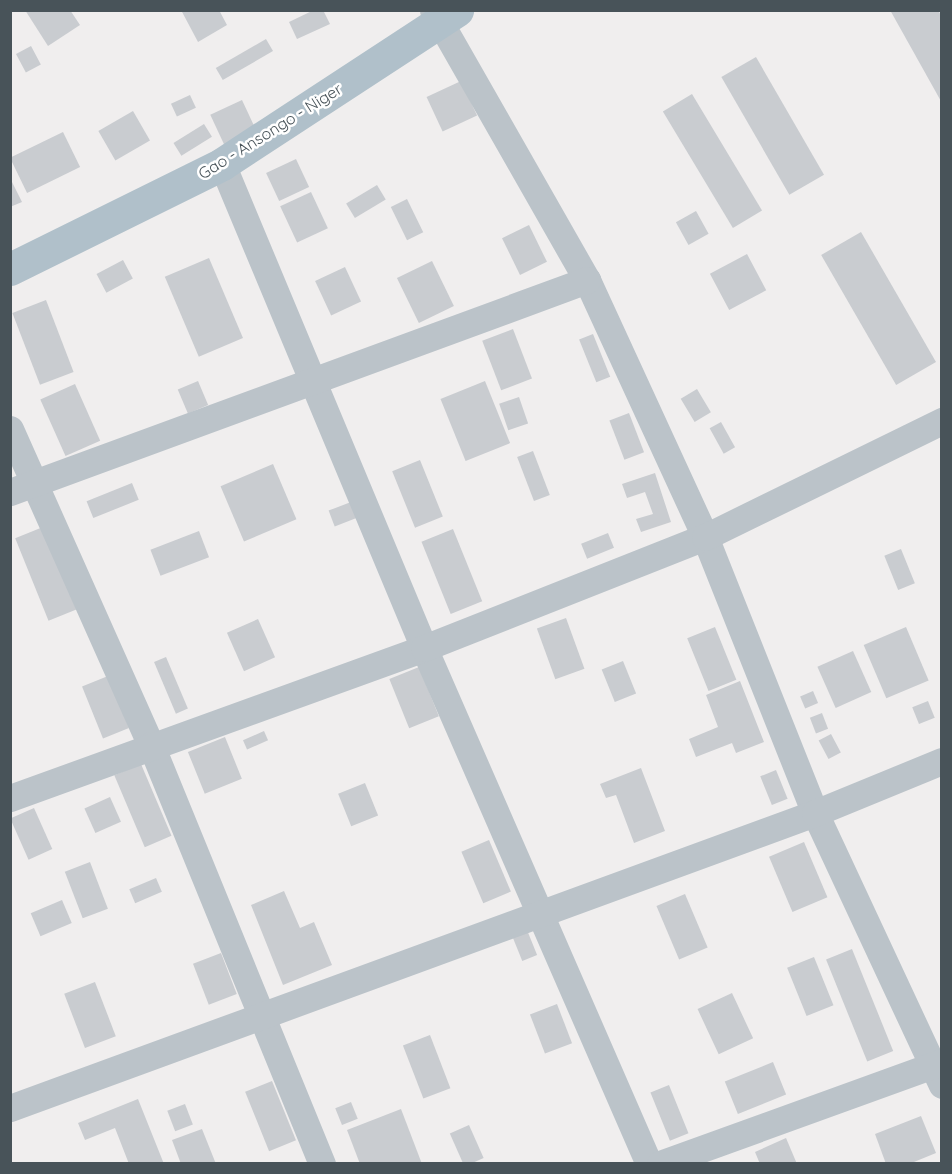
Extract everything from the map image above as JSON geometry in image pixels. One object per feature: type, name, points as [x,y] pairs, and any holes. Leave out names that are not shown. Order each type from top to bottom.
[{"type":"main road","name":"Gao - Ansongo - Niger","points":[[10,269],[222,164],[444,14]]},
{"type":"street","points":[[444,14],[587,280],[705,537],[815,813],[939,1071],[660,1164]]},
{"type":"street","points":[[222,164],[310,382],[649,1164]]},
{"type":"street","points":[[10,492],[587,280]]},
{"type":"street","points":[[10,798],[424,648],[705,537],[942,421]]},
{"type":"street","points":[[10,429],[37,482],[152,745],[322,1164]]},
{"type":"street","points":[[10,1108],[815,813],[942,760]]},
{"type":"building","points":[[25,10],[70,10],[80,25],[48,46]]},
{"type":"building","points":[[181,10],[219,10],[227,25],[198,42]]},
{"type":"building","points":[[314,10],[323,10],[330,24],[297,39],[289,22]]},
{"type":"building","points":[[890,10],[938,10],[942,17],[942,103]]},
{"type":"building","points":[[266,39],[273,51],[223,80],[216,68]]},
{"type":"building","points":[[31,46],[41,65],[26,73],[16,54]]},
{"type":"building","points":[[756,57],[824,175],[789,195],[721,77]]},
{"type":"building","points":[[461,81],[477,115],[443,131],[427,97]]},
{"type":"building","points":[[692,94],[762,211],[733,228],[663,112]]},
{"type":"building","points":[[190,95],[196,108],[177,117],[171,104]]},
{"type":"building","points":[[242,100],[257,132],[225,147],[210,115]]},
{"type":"building","points":[[133,111],[150,140],[115,160],[98,131]]},
{"type":"building","points":[[204,124],[212,137],[181,156],[173,143]]},
{"type":"building","points":[[63,132],[80,167],[27,193],[10,158]]},
{"type":"building","points":[[296,159],[309,187],[279,201],[266,173]]},
{"type":"building","points":[[10,178],[22,202],[10,207]]},
{"type":"building","points":[[377,185],[386,200],[355,218],[346,204]]},
{"type":"building","points":[[311,192],[328,228],[297,243],[280,206]]},
{"type":"building","points":[[407,199],[423,232],[407,240],[391,207]]},
{"type":"building","points":[[696,211],[709,234],[688,245],[676,222]]},
{"type":"building","points":[[529,225],[547,262],[520,275],[502,238]]},
{"type":"building","points":[[861,232],[936,362],[896,385],[821,255]]},
{"type":"building","points":[[747,254],[766,290],[729,310],[710,274]]},
{"type":"building","points":[[209,258],[243,338],[199,357],[165,277]]},
{"type":"building","points":[[123,260],[133,279],[106,293],[97,274]]},
{"type":"building","points":[[432,261],[454,306],[419,323],[397,278]]},
{"type":"building","points":[[345,267],[361,301],[331,315],[315,281]]},
{"type":"building","points":[[46,300],[74,372],[40,385],[12,313]]},
{"type":"building","points":[[513,329],[532,378],[501,390],[482,341]]},
{"type":"building","points":[[593,334],[610,377],[596,382],[579,340]]},
{"type":"building","points":[[198,381],[208,405],[188,414],[178,390]]},
{"type":"building","points":[[485,381],[510,443],[466,461],[440,399]]},
{"type":"building","points":[[75,384],[100,441],[66,456],[40,399]]},
{"type":"building","points":[[697,389],[711,412],[695,422],[681,399]]},
{"type":"building","points":[[519,397],[528,423],[508,430],[499,404]]},
{"type":"building","points":[[629,413],[644,452],[624,460],[609,421]]},
{"type":"building","points":[[721,422],[735,447],[724,454],[710,428]]},
{"type":"building","points":[[533,451],[550,495],[534,501],[517,457]]},
{"type":"building","points":[[420,460],[443,517],[415,528],[392,471]]},
{"type":"building","points":[[273,464],[296,519],[244,542],[221,486]]},
{"type":"building","points":[[655,473],[671,522],[641,532],[636,519],[653,514],[645,492],[627,498],[622,484]]},
{"type":"building","points":[[132,483],[139,500],[93,518],[87,501]]},
{"type":"building","points":[[351,502],[357,518],[335,526],[329,511]]},
{"type":"building","points":[[43,527],[76,610],[49,621],[15,538]]},
{"type":"building","points":[[453,529],[482,601],[451,614],[421,542]]},
{"type":"building","points":[[199,531],[209,557],[160,576],[150,550]]},
{"type":"building","points":[[608,533],[614,548],[587,559],[581,544]]},
{"type":"building","points":[[901,549],[915,583],[898,590],[884,556]]},
{"type":"building","points":[[566,618],[584,669],[555,679],[537,629]]},
{"type":"building","points":[[258,619],[275,657],[244,671],[227,633]]},
{"type":"building","points":[[715,627],[736,680],[709,691],[687,638]]},
{"type":"building","points":[[906,627],[929,680],[886,698],[864,645]]},
{"type":"building","points":[[853,651],[871,692],[836,708],[817,667]]},
{"type":"building","points":[[166,657],[188,709],[176,714],[154,662]]},
{"type":"building","points":[[623,661],[636,693],[615,702],[602,670]]},
{"type":"building","points":[[419,667],[439,716],[409,728],[389,679]]},
{"type":"building","points":[[108,676],[129,728],[103,738],[82,686]]},
{"type":"building","points":[[740,681],[764,742],[736,753],[732,743],[696,757],[689,739],[718,727],[706,695]]},
{"type":"building","points":[[813,691],[818,703],[805,708],[800,696]]},
{"type":"building","points":[[928,701],[935,718],[919,724],[912,707]]},
{"type":"building","points":[[822,713],[828,729],[816,734],[810,718]]},
{"type":"building","points":[[264,731],[268,740],[247,749],[243,740]]},
{"type":"building","points":[[831,734],[841,753],[828,759],[819,741]]},
{"type":"building","points":[[225,737],[242,779],[205,794],[188,752]]},
{"type":"building","points":[[141,764],[171,836],[145,847],[114,775]]},
{"type":"building","points":[[641,768],[665,831],[634,843],[616,795],[606,798],[600,784]]},
{"type":"building","points":[[776,770],[788,799],[772,805],[760,776]]},
{"type":"building","points":[[365,783],[378,815],[351,826],[338,794]]},
{"type":"building","points":[[110,797],[121,822],[95,833],[84,808]]},
{"type":"building","points":[[34,808],[52,849],[29,860],[10,819]]},
{"type":"building","points":[[489,840],[511,892],[483,903],[461,852]]},
{"type":"building","points":[[804,842],[827,897],[792,912],[769,857]]},
{"type":"building","points":[[90,862],[108,909],[83,918],[65,872]]},
{"type":"building","points":[[156,878],[162,892],[135,903],[129,889]]},
{"type":"building","points":[[284,891],[300,928],[314,922],[332,965],[283,985],[251,905]]},
{"type":"building","points":[[685,894],[708,947],[679,960],[656,906]]},
{"type":"building","points":[[62,900],[72,923],[40,936],[31,913]]},
{"type":"building","points":[[527,930],[537,955],[522,961],[512,936]]},
{"type":"building","points":[[852,949],[893,1051],[867,1061],[826,959]]},
{"type":"building","points":[[221,953],[237,994],[209,1005],[193,964]]},
{"type":"building","points":[[814,957],[833,1005],[807,1016],[787,968]]},
{"type":"building","points":[[95,982],[116,1036],[85,1048],[64,994]]},
{"type":"building","points":[[732,993],[753,1038],[719,1054],[698,1009]]},
{"type":"building","points":[[557,1004],[572,1043],[545,1054],[530,1014]]},
{"type":"building","points":[[430,1035],[450,1088],[423,1099],[403,1045]]},
{"type":"building","points":[[773,1062],[786,1094],[738,1114],[725,1081]]},
{"type":"building","points":[[272,1081],[296,1140],[269,1151],[245,1092]]},
{"type":"building","points":[[669,1085],[688,1133],[670,1141],[650,1092]]},
{"type":"building","points":[[138,1099],[164,1164],[129,1164],[115,1128],[85,1140],[78,1123]]},
{"type":"building","points":[[351,1102],[358,1119],[342,1125],[335,1108]]},
{"type":"building","points":[[185,1104],[193,1125],[175,1131],[167,1111]]},
{"type":"building","points":[[401,1109],[422,1164],[360,1164],[347,1130]]},
{"type":"building","points":[[921,1116],[936,1153],[909,1164],[886,1164],[875,1134]]},
{"type":"building","points":[[469,1125],[484,1158],[470,1164],[463,1164],[450,1134]]},
{"type":"building","points":[[202,1129],[216,1164],[181,1164],[172,1140]]},
{"type":"building","points":[[786,1138],[797,1164],[760,1164],[755,1152]]}]
